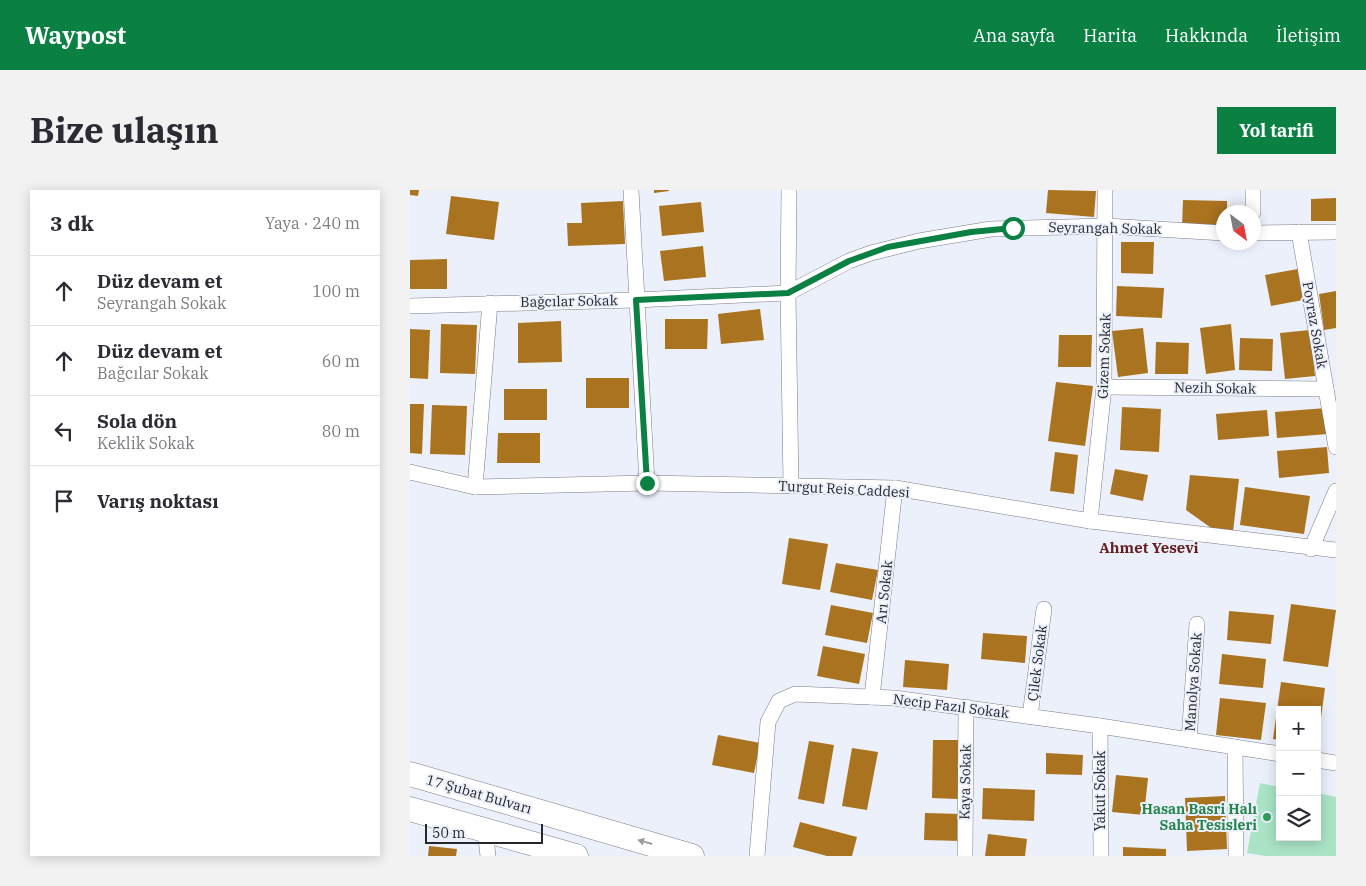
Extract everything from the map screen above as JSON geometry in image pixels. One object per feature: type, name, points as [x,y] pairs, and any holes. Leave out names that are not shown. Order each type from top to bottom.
[{"type":"highway","name":"17 Şubat Bulvarı","points":[[410,774],[692,856]]},
{"type":"highway","points":[[410,809],[576,856]]},
{"type":"street","points":[[631,190],[647,483]]},
{"type":"street","points":[[789,190],[788,293],[791,486]]},
{"type":"street","name":"Gizem Sokak","points":[[1090,522],[1104,387],[1105,190]]},
{"type":"street","points":[[1253,190],[1253,205]]},
{"type":"street","name":"Seyrangah Sokak","points":[[788,293],[849,261],[888,247],[991,229],[1106,226],[1216,233]]},
{"type":"street","points":[[1261,232],[1336,232]]},
{"type":"street","name":"Poyraz Sokak","points":[[1298,232],[1336,447]]},
{"type":"street","name":"Bağcılar Sokak","points":[[410,306],[636,300],[788,293]]},
{"type":"street","points":[[475,487],[490,304]]},
{"type":"street","name":"Nezih Sokak","points":[[1104,387],[1326,389]]},
{"type":"street","name":"Turgut Reis Caddesi","points":[[410,472],[475,487],[647,483],[895,488],[1090,522],[1311,549],[1336,550]]},
{"type":"street","name":"Arı Sokak","points":[[872,697],[895,488]]},
{"type":"street","points":[[1311,549],[1336,491]]},
{"type":"street","name":"Çilek Sokak","points":[[1030,716],[1044,609]]},
{"type":"street","name":"Manolya Sokak","points":[[1189,740],[1197,624]]},
{"type":"street","name":"Necip Fazıl Sokak","points":[[757,856],[768,722],[779,701],[794,694],[872,697],[966,707],[1276,753]]},
{"type":"street","name":"Kaya Sokak","points":[[965,856],[966,707]]},
{"type":"street","name":"Yakut Sokak","points":[[1100,726],[1100,856]]},
{"type":"street","points":[[1235,747],[1236,856]]},
{"type":"street","points":[[1321,761],[1336,763]]},
{"type":"street","points":[[485,830],[488,856]]},
{"type":"green space","name":"Hasan Basri Halı Saha Tesisleri","points":[[1260,783],[1276,786],[1276,841],[1321,841],[1321,794],[1336,797],[1336,856],[1266,856],[1247,853]]},
{"type":"building","points":[[410,190],[419,190],[418,196],[410,195]]},
{"type":"building","points":[[654,190],[669,190],[669,191],[654,193]]},
{"type":"building","points":[[1048,190],[1096,191],[1094,217],[1046,213]]},
{"type":"building","points":[[451,196],[499,202],[494,240],[446,234]]},
{"type":"building","points":[[1336,198],[1336,221],[1311,221],[1311,199]]},
{"type":"building","points":[[1183,200],[1227,201],[1227,205],[1216,205],[1216,229],[1182,228]]},
{"type":"building","points":[[623,201],[625,244],[568,246],[567,223],[582,223],[581,203]]},
{"type":"building","points":[[701,202],[704,232],[662,236],[659,206]]},
{"type":"building","points":[[1121,242],[1154,242],[1153,274],[1121,273]]},
{"type":"building","points":[[703,246],[706,277],[664,281],[660,251]]},
{"type":"building","points":[[447,259],[447,289],[410,289],[410,260]]},
{"type":"building","points":[[1298,269],[1303,300],[1271,306],[1265,275]]},
{"type":"building","points":[[1117,286],[1164,288],[1162,318],[1116,316]]},
{"type":"building","points":[[1336,291],[1336,328],[1324,330],[1319,294]]},
{"type":"building","points":[[760,309],[764,340],[721,344],[718,314]]},
{"type":"building","points":[[665,319],[708,319],[707,349],[665,349]]},
{"type":"building","points":[[561,321],[562,362],[518,363],[518,323]]},
{"type":"building","points":[[441,324],[477,325],[475,374],[440,373]]},
{"type":"building","points":[[1231,324],[1235,370],[1206,374],[1200,328]]},
{"type":"building","points":[[1143,328],[1148,373],[1118,377],[1112,331]]},
{"type":"building","points":[[410,329],[430,330],[428,379],[410,378]]},
{"type":"building","points":[[1310,330],[1315,376],[1285,379],[1280,333]]},
{"type":"building","points":[[1059,335],[1092,335],[1091,367],[1058,367]]},
{"type":"building","points":[[1240,338],[1273,339],[1272,371],[1239,370]]},
{"type":"building","points":[[1156,342],[1189,343],[1188,374],[1155,374]]},
{"type":"building","points":[[586,378],[629,378],[629,408],[586,408]]},
{"type":"building","points":[[1056,382],[1093,386],[1085,446],[1048,441]]},
{"type":"building","points":[[504,389],[547,389],[547,420],[504,420]]},
{"type":"building","points":[[410,404],[424,404],[422,454],[410,453]]},
{"type":"building","points":[[432,405],[467,406],[465,455],[430,454]]},
{"type":"building","points":[[1122,407],[1161,409],[1159,452],[1120,450]]},
{"type":"building","points":[[1326,408],[1328,434],[1277,438],[1275,412]]},
{"type":"building","points":[[1267,410],[1269,436],[1218,440],[1216,414]]},
{"type":"building","points":[[498,433],[540,433],[540,463],[497,463]]},
{"type":"building","points":[[1327,447],[1329,473],[1279,478],[1277,451]]},
{"type":"building","points":[[1055,452],[1078,455],[1074,494],[1050,491]]},
{"type":"building","points":[[1115,469],[1148,475],[1143,501],[1110,494]]},
{"type":"building","points":[[1190,475],[1239,479],[1233,532],[1214,530],[1186,510]]},
{"type":"building","points":[[1245,487],[1310,496],[1304,534],[1240,525]]},
{"type":"building","points":[[789,538],[828,544],[820,590],[782,584]]},
{"type":"building","points":[[836,563],[878,570],[872,600],[830,592]]},
{"type":"building","points":[[1291,604],[1336,610],[1328,667],[1283,661]]},
{"type":"building","points":[[831,605],[873,613],[867,643],[825,635]]},
{"type":"building","points":[[1229,611],[1274,615],[1271,644],[1227,640]]},
{"type":"building","points":[[983,633],[1027,636],[1025,663],[981,659]]},
{"type":"building","points":[[823,646],[865,654],[859,684],[817,676]]},
{"type":"building","points":[[1222,654],[1266,659],[1263,688],[1219,684]]},
{"type":"building","points":[[905,660],[949,664],[947,690],[903,687]]},
{"type":"building","points":[[1281,682],[1325,688],[1321,718],[1321,706],[1278,706]]},
{"type":"building","points":[[1220,698],[1266,703],[1261,740],[1216,735]]},
{"type":"building","points":[[1276,718],[1276,739],[1273,739]]},
{"type":"building","points":[[718,735],[760,743],[754,773],[712,765]]},
{"type":"building","points":[[933,740],[959,740],[958,799],[932,798]]},
{"type":"building","points":[[809,741],[834,745],[824,804],[798,799]]},
{"type":"building","points":[[852,748],[878,752],[867,810],[842,806]]},
{"type":"building","points":[[1046,753],[1083,755],[1082,775],[1046,774]]},
{"type":"building","points":[[1116,775],[1148,778],[1144,815],[1112,812]]},
{"type":"building","points":[[983,788],[1035,790],[1034,821],[982,819]]},
{"type":"building","points":[[1225,796],[1227,849],[1187,851],[1185,798]]},
{"type":"building","points":[[925,813],[962,814],[961,841],[924,840]]},
{"type":"building","points":[[800,822],[857,837],[852,856],[827,856],[793,847]]},
{"type":"building","points":[[988,834],[1027,839],[1025,856],[985,856]]},
{"type":"building","points":[[429,846],[457,849],[456,856],[428,856]]},
{"type":"building","points":[[1123,847],[1166,849],[1166,856],[1123,856]]},
{"type":"place","name":"Hasan Basri Halı Saha Tesisleri","points":[[1267,817]]},
{"type":"district","name":"Ahmet Yesevi","points":[[1149,548]]},
{"type":"route","points":[[647,483],[636,300],[788,293],[849,261],[888,247],[971,232],[1013,228]]}]
